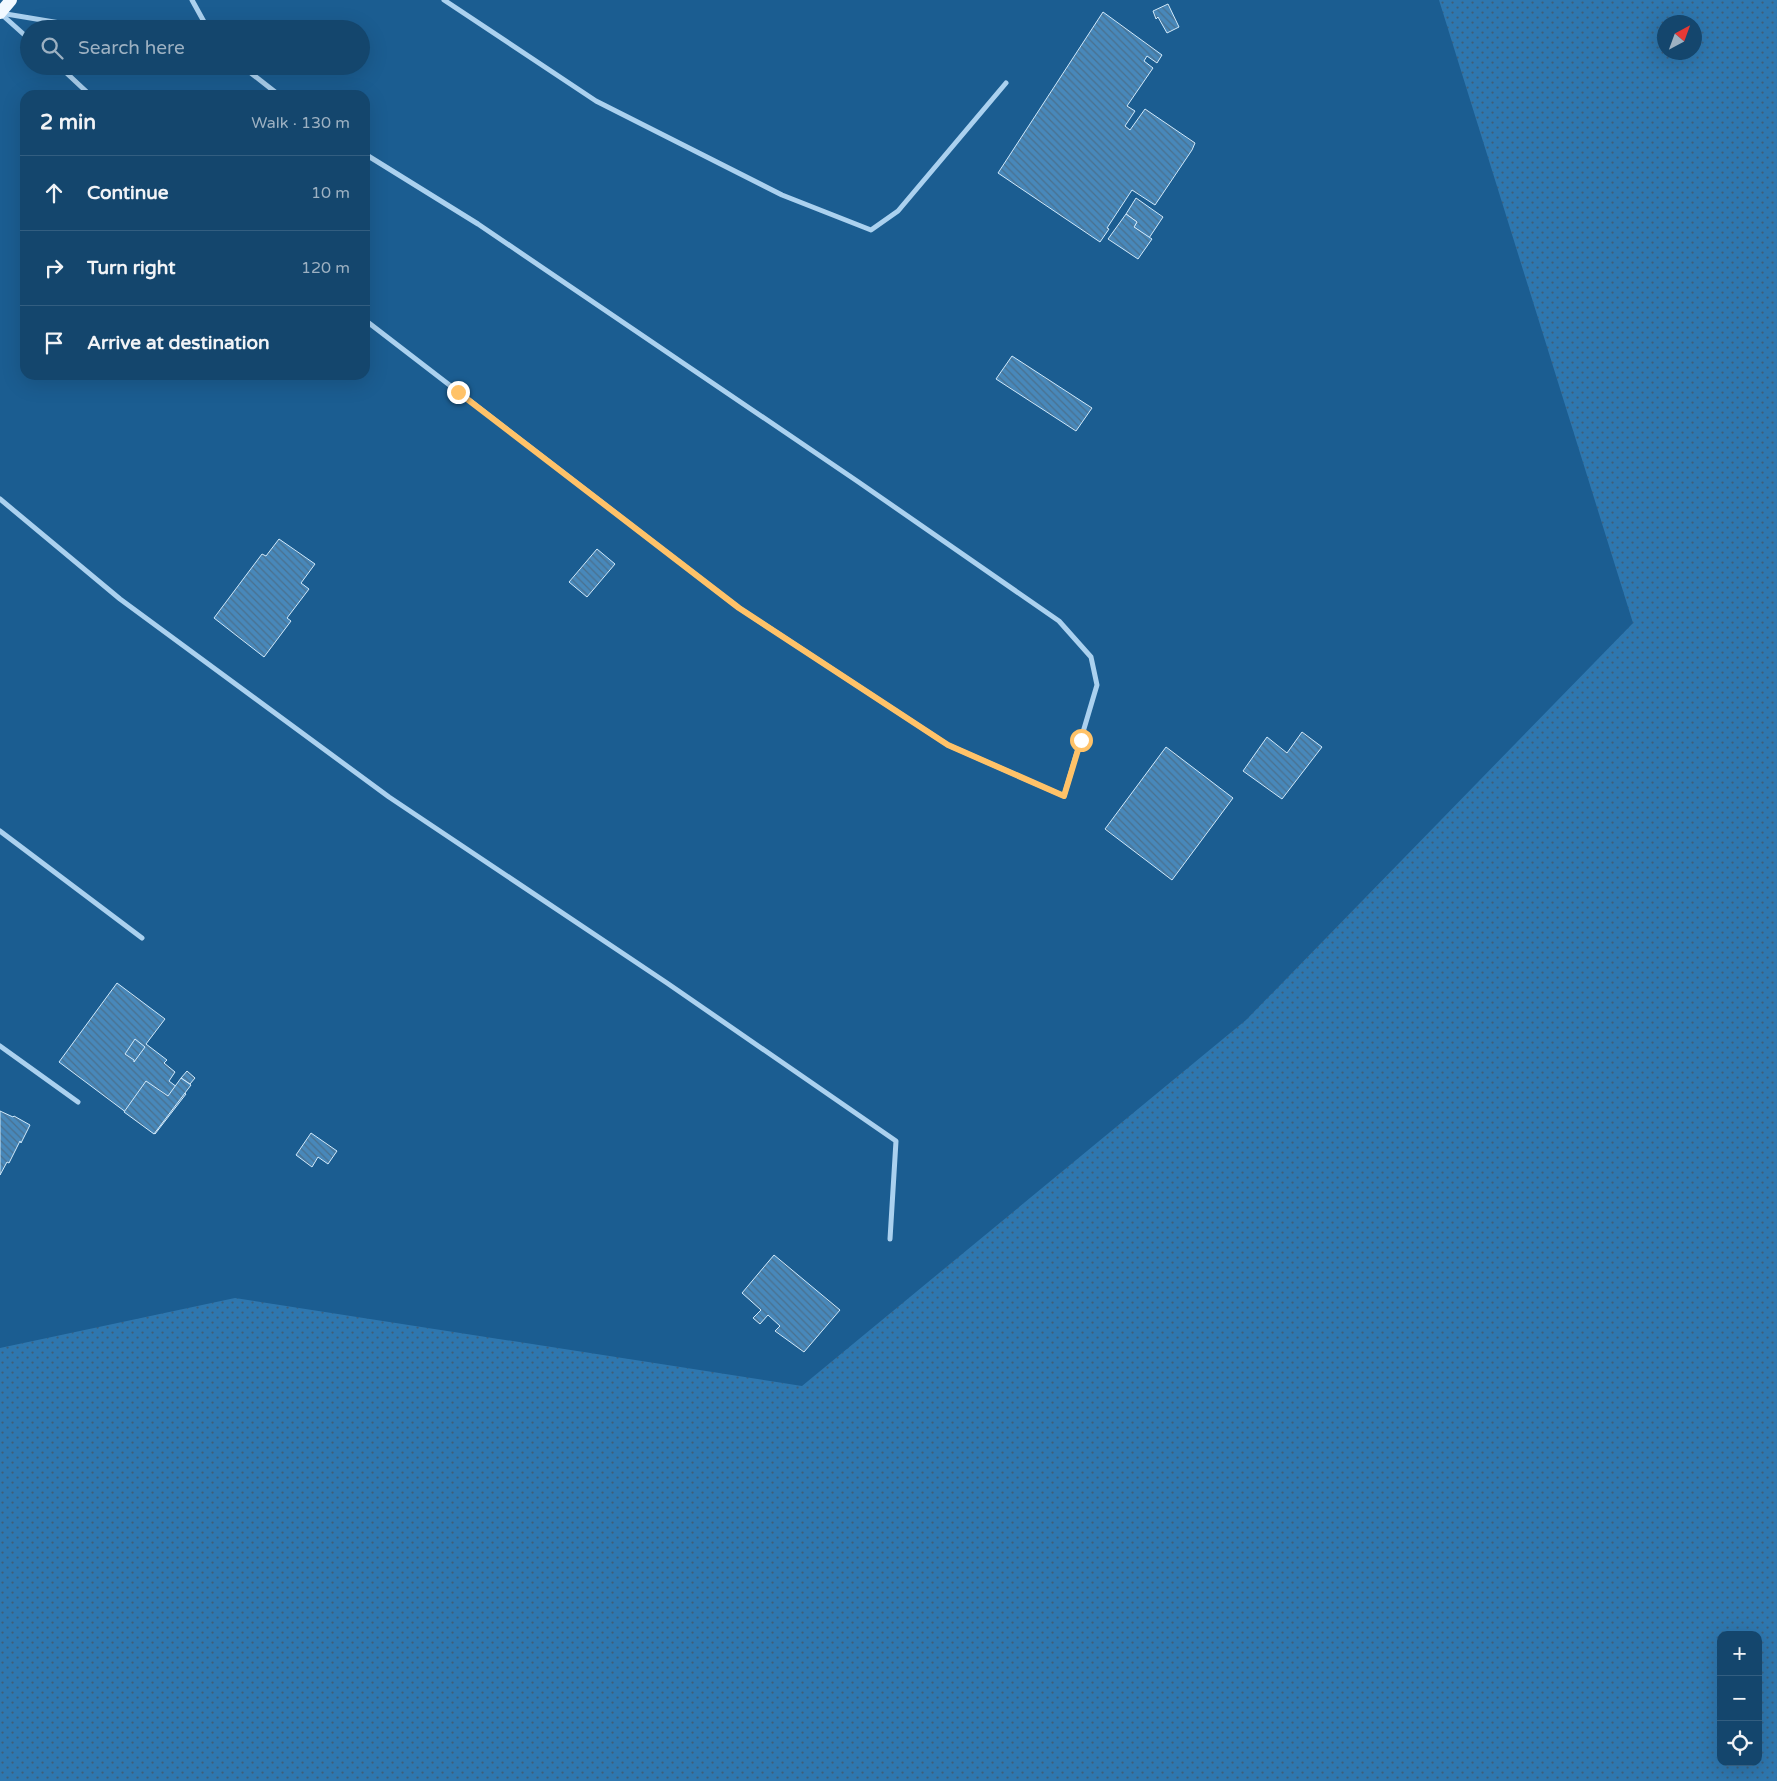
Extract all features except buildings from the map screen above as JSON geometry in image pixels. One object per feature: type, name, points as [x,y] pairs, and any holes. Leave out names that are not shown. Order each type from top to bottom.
[{"type":"main road","points":[[0,13],[11,0]]},
{"type":"street","points":[[192,0],[203,20]]},
{"type":"street","points":[[444,0],[596,101],[782,195],[872,230],[898,211],[1006,83]]},
{"type":"street","points":[[20,31],[0,13],[42,20]]},
{"type":"street","points":[[69,75],[85,90]]},
{"type":"street","points":[[253,75],[273,90]]},
{"type":"street","points":[[370,157],[478,224],[833,464],[1059,621],[1091,657],[1097,685],[1064,796],[948,745],[739,608],[370,324]]},
{"type":"street","points":[[0,498],[120,599],[389,797],[667,983],[896,1141],[890,1239]]},
{"type":"street","points":[[0,831],[142,938]]},
{"type":"street","points":[[0,1046],[78,1102]]},
{"type":"shaded area","points":[[1439,0],[1777,0],[1777,1781],[0,1781],[0,1348],[235,1298],[802,1386],[1246,1020],[1633,623]]},
{"type":"route","points":[[458,392],[739,608],[948,745],[1064,796],[1081,740]]}]
